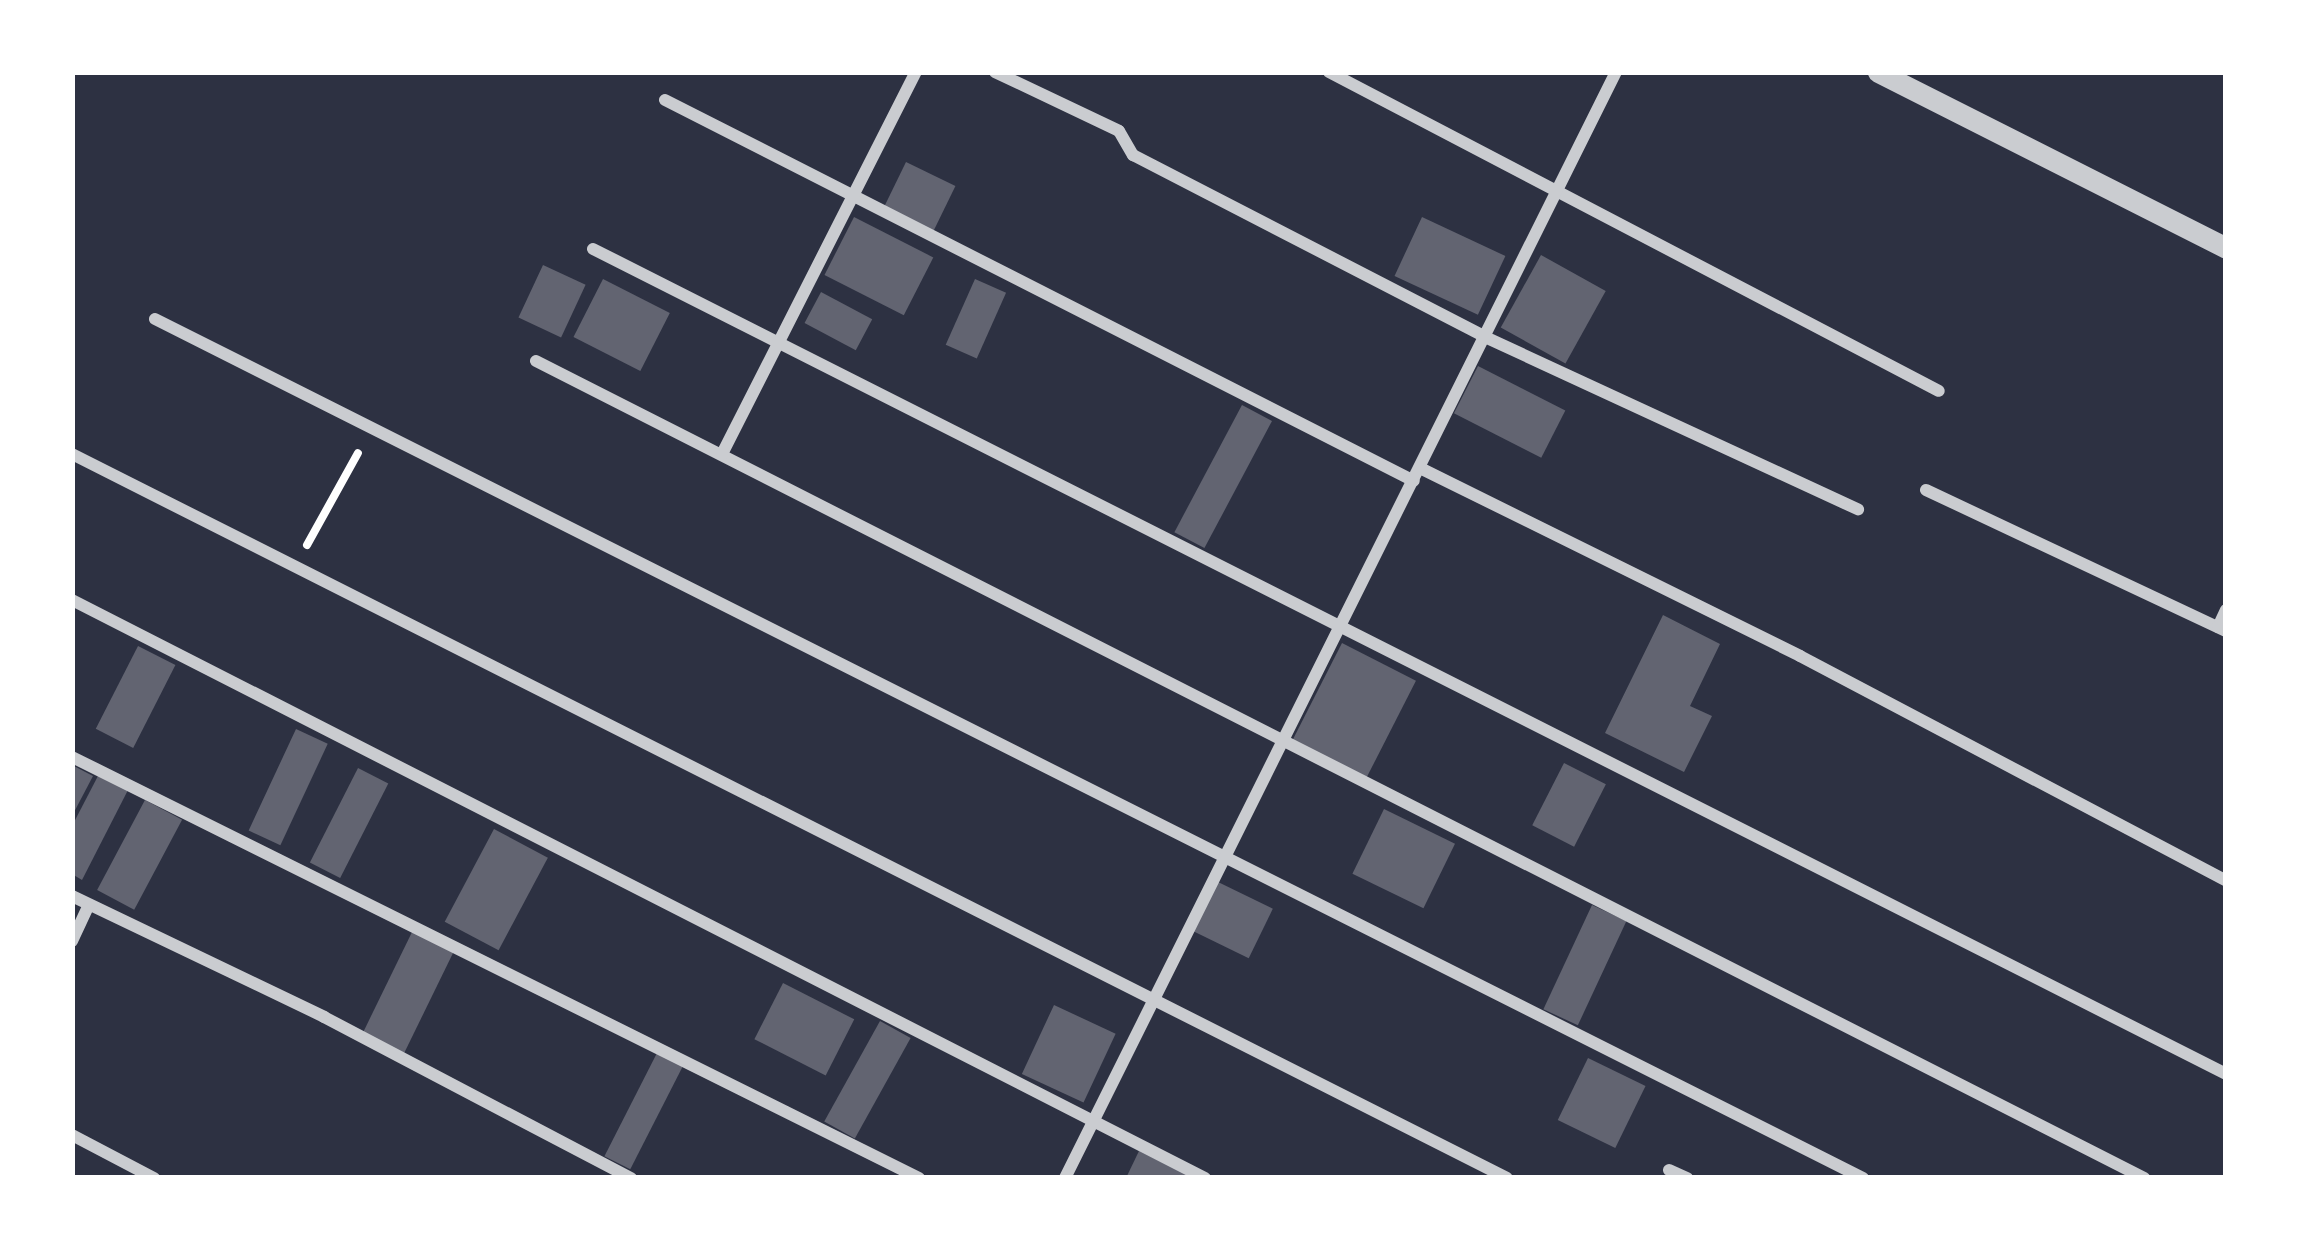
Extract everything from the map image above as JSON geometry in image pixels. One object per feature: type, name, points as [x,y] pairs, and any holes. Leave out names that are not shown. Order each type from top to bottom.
[{"type":"street","points":[[722,454],[916,72]]},
{"type":"street","points":[[995,72],[1119,131],[1133,155],[1485,337],[1858,509]]},
{"type":"street","points":[[1329,72],[1939,391]]},
{"type":"street","points":[[1065,1178],[1616,72]]},
{"type":"street","points":[[1878,72],[2226,248]]},
{"type":"street","points":[[665,100],[1417,474],[1800,656],[2226,881]]},
{"type":"street","points":[[593,249],[2226,1074]]},
{"type":"street","points":[[155,319],[1863,1178]]},
{"type":"street","points":[[536,361],[2142,1178]]},
{"type":"street","points":[[72,454],[1507,1178]]},
{"type":"street","points":[[1927,490],[2222,629],[2226,610]]},
{"type":"street","points":[[72,600],[1205,1178]]},
{"type":"street","points":[[72,757],[920,1178]]},
{"type":"street","points":[[72,896],[324,1017],[631,1178]]},
{"type":"street","points":[[72,941],[89,904]]},
{"type":"street","points":[[72,1135],[154,1178]]},
{"type":"street","points":[[1670,1169],[1687,1178]]},
{"type":"path","points":[[292,566],[324,520],[370,425]]},
{"type":"building","points":[[906,162],[955,186],[933,233],[883,209]]},
{"type":"building","points":[[854,217],[933,257],[904,315],[824,275]]},
{"type":"building","points":[[1422,217],[1505,256],[1478,315],[1395,276]]},
{"type":"building","points":[[1541,255],[1606,291],[1565,363],[1501,328]]},
{"type":"building","points":[[543,265],[586,285],[561,337],[518,318]]},
{"type":"building","points":[[603,279],[670,313],[640,371],[573,337]]},
{"type":"building","points":[[975,279],[1006,293],[977,359],[946,345]]},
{"type":"building","points":[[821,292],[872,319],[856,350],[805,323]]},
{"type":"building","points":[[1478,366],[1565,410],[1541,458],[1454,413]]},
{"type":"building","points":[[1242,405],[1272,421],[1204,548],[1174,532]]},
{"type":"building","points":[[1663,615],[1720,644],[1690,706],[1712,716],[1684,772],[1605,733]]},
{"type":"building","points":[[1342,643],[1416,681],[1365,781],[1291,744]]},
{"type":"building","points":[[138,646],[175,665],[133,748],[96,729]]},
{"type":"building","points":[[296,729],[328,744],[280,845],[249,831]]},
{"type":"building","points":[[1564,763],[1606,784],[1574,847],[1532,825]]},
{"type":"building","points":[[72,765],[93,776],[72,816]]},
{"type":"building","points":[[358,768],[388,783],[340,878],[310,862]]},
{"type":"building","points":[[99,774],[128,790],[82,880],[72,874],[72,826]]},
{"type":"building","points":[[145,800],[182,820],[134,910],[97,890]]},
{"type":"building","points":[[1384,809],[1455,844],[1423,908],[1352,874]]},
{"type":"building","points":[[494,829],[548,858],[499,950],[445,922]]},
{"type":"building","points":[[1218,882],[1273,909],[1249,958],[1194,931]]},
{"type":"building","points":[[1592,905],[1626,921],[1578,1025],[1543,1009]]},
{"type":"building","points":[[414,928],[455,948],[404,1053],[363,1033]]},
{"type":"building","points":[[783,983],[854,1019],[826,1075],[754,1039]]},
{"type":"building","points":[[1054,1005],[1116,1034],[1084,1103],[1022,1074]]},
{"type":"building","points":[[880,1021],[911,1038],[855,1139],[824,1122]]},
{"type":"building","points":[[658,1051],[684,1064],[630,1169],[604,1156]]},
{"type":"building","points":[[1588,1058],[1646,1086],[1615,1148],[1558,1120]]},
{"type":"building","points":[[1139,1151],[1194,1178],[1126,1178]]}]
